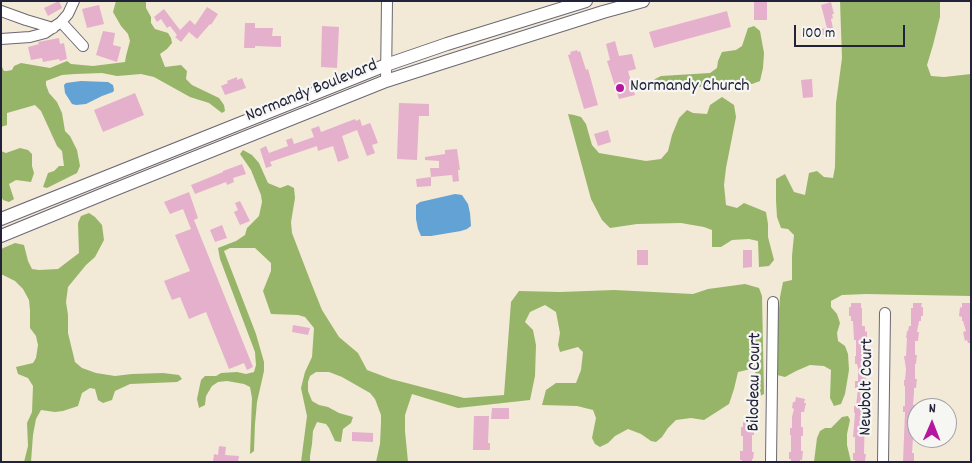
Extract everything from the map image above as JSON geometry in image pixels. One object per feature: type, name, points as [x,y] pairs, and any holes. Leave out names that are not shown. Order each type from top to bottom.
[{"type":"main road","name":"Normandy Boulevard","points":[[1,219],[386,65],[586,1]]},
{"type":"main road","name":"Normandy Boulevard","points":[[1,236],[386,81],[643,1]]},
{"type":"main road","points":[[526,20],[532,35]]},
{"type":"main road","points":[[74,190],[80,204]]},
{"type":"main road","points":[[1,228],[16,213]]},
{"type":"street","points":[[1,39],[30,38],[45,33],[68,14],[74,1]]},
{"type":"street","points":[[386,81],[387,1]]},
{"type":"street","points":[[1,11],[26,20],[57,25],[83,46]]},
{"type":"street","name":"Bilodeau Court","points":[[771,462],[774,302]]},
{"type":"street","name":"Newbolt Court","points":[[883,462],[885,313]]},
{"type":"green space","points":[[116,1],[146,1],[146,8],[155,29],[168,33],[171,38],[172,43],[160,54],[165,67],[181,65],[187,71],[186,79],[192,85],[219,98],[224,105],[225,111],[222,113],[209,103],[190,97],[154,77],[141,74],[117,76],[102,73],[75,74],[62,75],[46,81],[49,93],[57,102],[62,113],[65,131],[70,136],[77,150],[80,166],[77,173],[47,188],[43,187],[48,173],[54,171],[59,166],[64,166],[62,151],[57,146],[41,111],[35,105],[7,113],[7,125],[1,127],[1,65],[4,71],[7,71],[12,70],[14,66],[21,63],[50,68],[67,61],[71,64],[93,66],[125,62],[130,41],[128,34],[113,12]]},
{"type":"green space","points":[[840,1],[940,1],[940,17],[927,65],[931,76],[944,77],[971,74],[971,296],[866,294],[842,295],[831,301],[831,307],[837,314],[840,323],[837,333],[838,341],[845,346],[848,354],[849,370],[845,394],[841,404],[834,406],[830,398],[831,370],[824,366],[810,365],[785,377],[777,375],[780,297],[783,282],[792,280],[794,235],[788,229],[781,228],[777,217],[776,179],[785,174],[794,192],[805,195],[809,173],[817,171],[824,177],[833,178],[835,167],[836,103],[842,58]]},
{"type":"green space","points":[[754,26],[760,31],[764,53],[760,81],[752,84],[740,82],[722,83],[704,87],[655,85],[653,81],[661,76],[710,73],[717,68],[722,52],[736,50],[742,46],[748,28]]},
{"type":"green space","points":[[722,97],[734,105],[736,117],[724,185],[726,205],[737,208],[744,203],[766,212],[768,237],[774,260],[769,266],[759,267],[758,241],[749,239],[732,240],[721,247],[712,247],[712,230],[704,227],[681,223],[637,224],[610,228],[602,220],[591,199],[568,114],[581,117],[586,124],[592,145],[599,153],[646,161],[661,159],[668,151],[679,118],[687,110],[693,113],[707,114],[710,105]]},
{"type":"green space","points":[[20,148],[28,150],[32,154],[34,173],[31,182],[16,180],[9,184],[14,199],[9,202],[3,200],[1,196],[1,151],[6,153]]},
{"type":"green space","points":[[243,150],[252,155],[259,163],[268,183],[280,188],[288,185],[294,188],[292,233],[322,310],[339,337],[358,353],[367,370],[391,379],[464,398],[504,395],[511,302],[519,291],[614,290],[693,294],[708,289],[745,284],[759,288],[762,296],[764,394],[760,396],[755,368],[738,372],[729,404],[704,420],[691,418],[676,420],[656,442],[628,429],[600,447],[595,444],[592,438],[596,418],[593,410],[577,406],[542,405],[546,390],[556,383],[576,383],[581,370],[583,352],[578,347],[560,352],[558,345],[560,333],[556,312],[545,305],[530,312],[525,322],[533,330],[536,345],[535,376],[530,400],[458,408],[412,394],[405,415],[408,462],[376,462],[380,444],[381,415],[375,399],[370,393],[342,377],[329,372],[316,372],[310,376],[308,382],[308,391],[312,401],[353,417],[351,423],[343,429],[341,442],[335,441],[326,424],[317,422],[313,431],[310,462],[301,462],[307,416],[301,388],[305,372],[312,357],[314,328],[305,317],[271,314],[263,291],[271,271],[271,263],[255,248],[230,248],[224,251],[256,334],[264,362],[264,371],[257,402],[254,451],[250,454],[252,398],[250,387],[227,381],[218,382],[212,386],[206,396],[205,405],[199,408],[197,399],[201,380],[205,376],[237,372],[246,374],[254,372],[256,365],[255,352],[220,259],[218,248],[236,241],[245,235],[247,228],[259,216],[262,202],[261,195],[251,170],[240,154]]},
{"type":"green space","points":[[89,213],[102,225],[104,240],[95,257],[68,287],[66,302],[68,333],[75,362],[82,368],[96,373],[115,376],[163,373],[179,375],[182,379],[177,382],[130,384],[115,391],[112,400],[103,403],[98,400],[95,389],[90,388],[82,393],[78,406],[55,412],[41,410],[36,419],[31,462],[24,462],[28,446],[27,423],[32,412],[33,386],[28,378],[18,374],[16,367],[33,363],[36,358],[38,345],[36,336],[30,328],[29,300],[23,289],[15,281],[1,274],[1,249],[15,243],[24,245],[32,269],[58,269],[79,253],[78,223],[81,216]]},
{"type":"green space","points":[[848,416],[850,420],[847,445],[851,462],[814,462],[817,438],[820,431],[825,428],[831,428],[842,417]]},
{"type":"water","points":[[81,81],[108,82],[113,85],[114,90],[86,104],[72,104],[65,93],[64,85]]},
{"type":"water","points":[[455,194],[462,195],[468,204],[471,226],[461,231],[421,236],[416,219],[416,205],[420,202]]},
{"type":"building","points":[[59,1],[62,8],[48,16],[44,8]]},
{"type":"building","points":[[754,2],[767,2],[767,20],[754,20]]},
{"type":"building","points":[[831,2],[834,14],[832,14],[833,18],[831,19],[834,33],[822,35],[821,29],[827,28],[821,5]]},
{"type":"building","points":[[99,5],[104,24],[87,28],[82,9]]},
{"type":"building","points":[[207,7],[218,14],[211,25],[197,39],[189,32],[181,42],[175,37],[177,35],[170,26],[167,28],[161,19],[157,22],[154,17],[164,9],[180,30],[190,20],[195,25]]},
{"type":"building","points":[[727,11],[731,27],[654,48],[649,32]]},
{"type":"building","points":[[245,23],[255,23],[255,28],[273,28],[272,36],[281,36],[281,47],[255,46],[255,48],[244,48]]},
{"type":"building","points":[[322,26],[339,27],[337,68],[321,67]]},
{"type":"building","points":[[103,31],[115,33],[113,45],[121,47],[117,62],[96,55]]},
{"type":"building","points":[[59,38],[60,44],[64,43],[67,59],[43,62],[42,58],[31,60],[28,47],[39,44],[38,42]]},
{"type":"building","points":[[615,41],[619,56],[632,54],[636,69],[628,71],[635,95],[619,99],[607,61],[610,60],[606,44]]},
{"type":"building","points":[[577,50],[578,52],[580,51],[586,70],[588,69],[598,105],[584,109],[568,55],[571,54],[570,52]]},
{"type":"building","points":[[237,77],[237,80],[242,78],[246,88],[225,95],[221,86]]},
{"type":"building","points":[[812,79],[813,97],[803,98],[801,80]]},
{"type":"building","points":[[135,93],[144,115],[103,132],[94,110]]},
{"type":"building","points":[[399,103],[429,104],[429,116],[419,116],[417,160],[397,159]]},
{"type":"building","points":[[355,119],[356,121],[360,119],[362,126],[370,123],[378,143],[372,145],[375,153],[367,156],[357,130],[342,136],[349,158],[338,162],[333,146],[318,151],[317,146],[270,162],[272,166],[266,168],[260,149],[266,146],[269,153],[288,146],[286,140],[292,138],[294,144],[314,137],[311,129],[319,126],[321,132]]},
{"type":"building","points":[[608,130],[611,142],[598,146],[594,134]]},
{"type":"building","points":[[457,149],[460,170],[458,170],[459,181],[453,182],[452,175],[431,177],[430,168],[439,168],[439,161],[425,160],[425,157],[445,154],[445,150]]},
{"type":"building","points":[[242,164],[246,174],[233,178],[234,182],[227,185],[226,182],[195,194],[191,185]]},
{"type":"building","points":[[431,177],[431,186],[417,187],[416,179]]},
{"type":"building","points":[[189,192],[198,218],[194,220],[253,367],[247,370],[244,363],[229,369],[206,312],[189,319],[180,297],[172,300],[164,281],[190,271],[175,235],[191,229],[183,209],[170,214],[164,202]]},
{"type":"building","points":[[240,201],[250,221],[240,225],[234,212],[238,210],[235,203]]},
{"type":"building","points":[[222,225],[227,238],[215,242],[210,230]]},
{"type":"building","points":[[637,250],[648,250],[648,265],[637,265]]},
{"type":"building","points":[[743,250],[752,250],[752,267],[743,268]]},
{"type":"building","points":[[851,303],[861,303],[862,326],[865,326],[865,332],[867,331],[867,338],[865,338],[866,356],[868,356],[866,380],[868,380],[866,387],[867,412],[865,412],[864,454],[866,454],[864,462],[855,462],[853,460],[853,453],[855,453],[855,437],[853,437],[854,406],[856,406],[858,388],[855,388],[855,381],[858,381],[858,368],[857,364],[855,364],[856,340],[854,340],[853,321],[851,321],[851,316],[849,316]]},
{"type":"building","points":[[913,303],[922,303],[923,316],[921,316],[921,321],[919,321],[918,341],[915,341],[915,355],[917,355],[915,364],[916,388],[914,388],[913,398],[907,398],[907,448],[912,448],[914,462],[903,462],[905,412],[903,412],[903,406],[905,406],[904,380],[906,369],[904,356],[906,356],[907,331],[909,326],[911,326],[911,308],[913,308]]},
{"type":"building","points":[[962,303],[971,303],[971,343],[968,343],[967,340],[965,341],[963,332],[966,331],[962,317],[959,316]]},
{"type":"building","points":[[293,325],[310,328],[308,335],[292,332]]},
{"type":"building","points":[[796,397],[805,399],[804,403],[806,403],[804,412],[801,412],[803,436],[801,436],[801,451],[803,451],[800,462],[791,462],[791,459],[789,459],[789,452],[791,452],[790,428],[792,428],[793,402],[795,402]]},
{"type":"building","points":[[492,408],[509,408],[509,419],[491,419]]},
{"type":"building","points":[[474,416],[489,416],[488,443],[490,443],[490,450],[473,450]]},
{"type":"building","points":[[743,422],[752,422],[752,428],[754,428],[754,435],[752,435],[752,452],[754,452],[752,462],[742,462],[740,460],[740,451],[743,451],[741,427],[743,427]]},
{"type":"building","points":[[352,432],[373,433],[373,442],[352,441]]},
{"type":"building","points":[[219,446],[226,447],[225,455],[239,456],[238,462],[213,462],[214,454],[218,455]]},
{"type":"place","name":"Normandy Church","points":[[620,88]]}]
